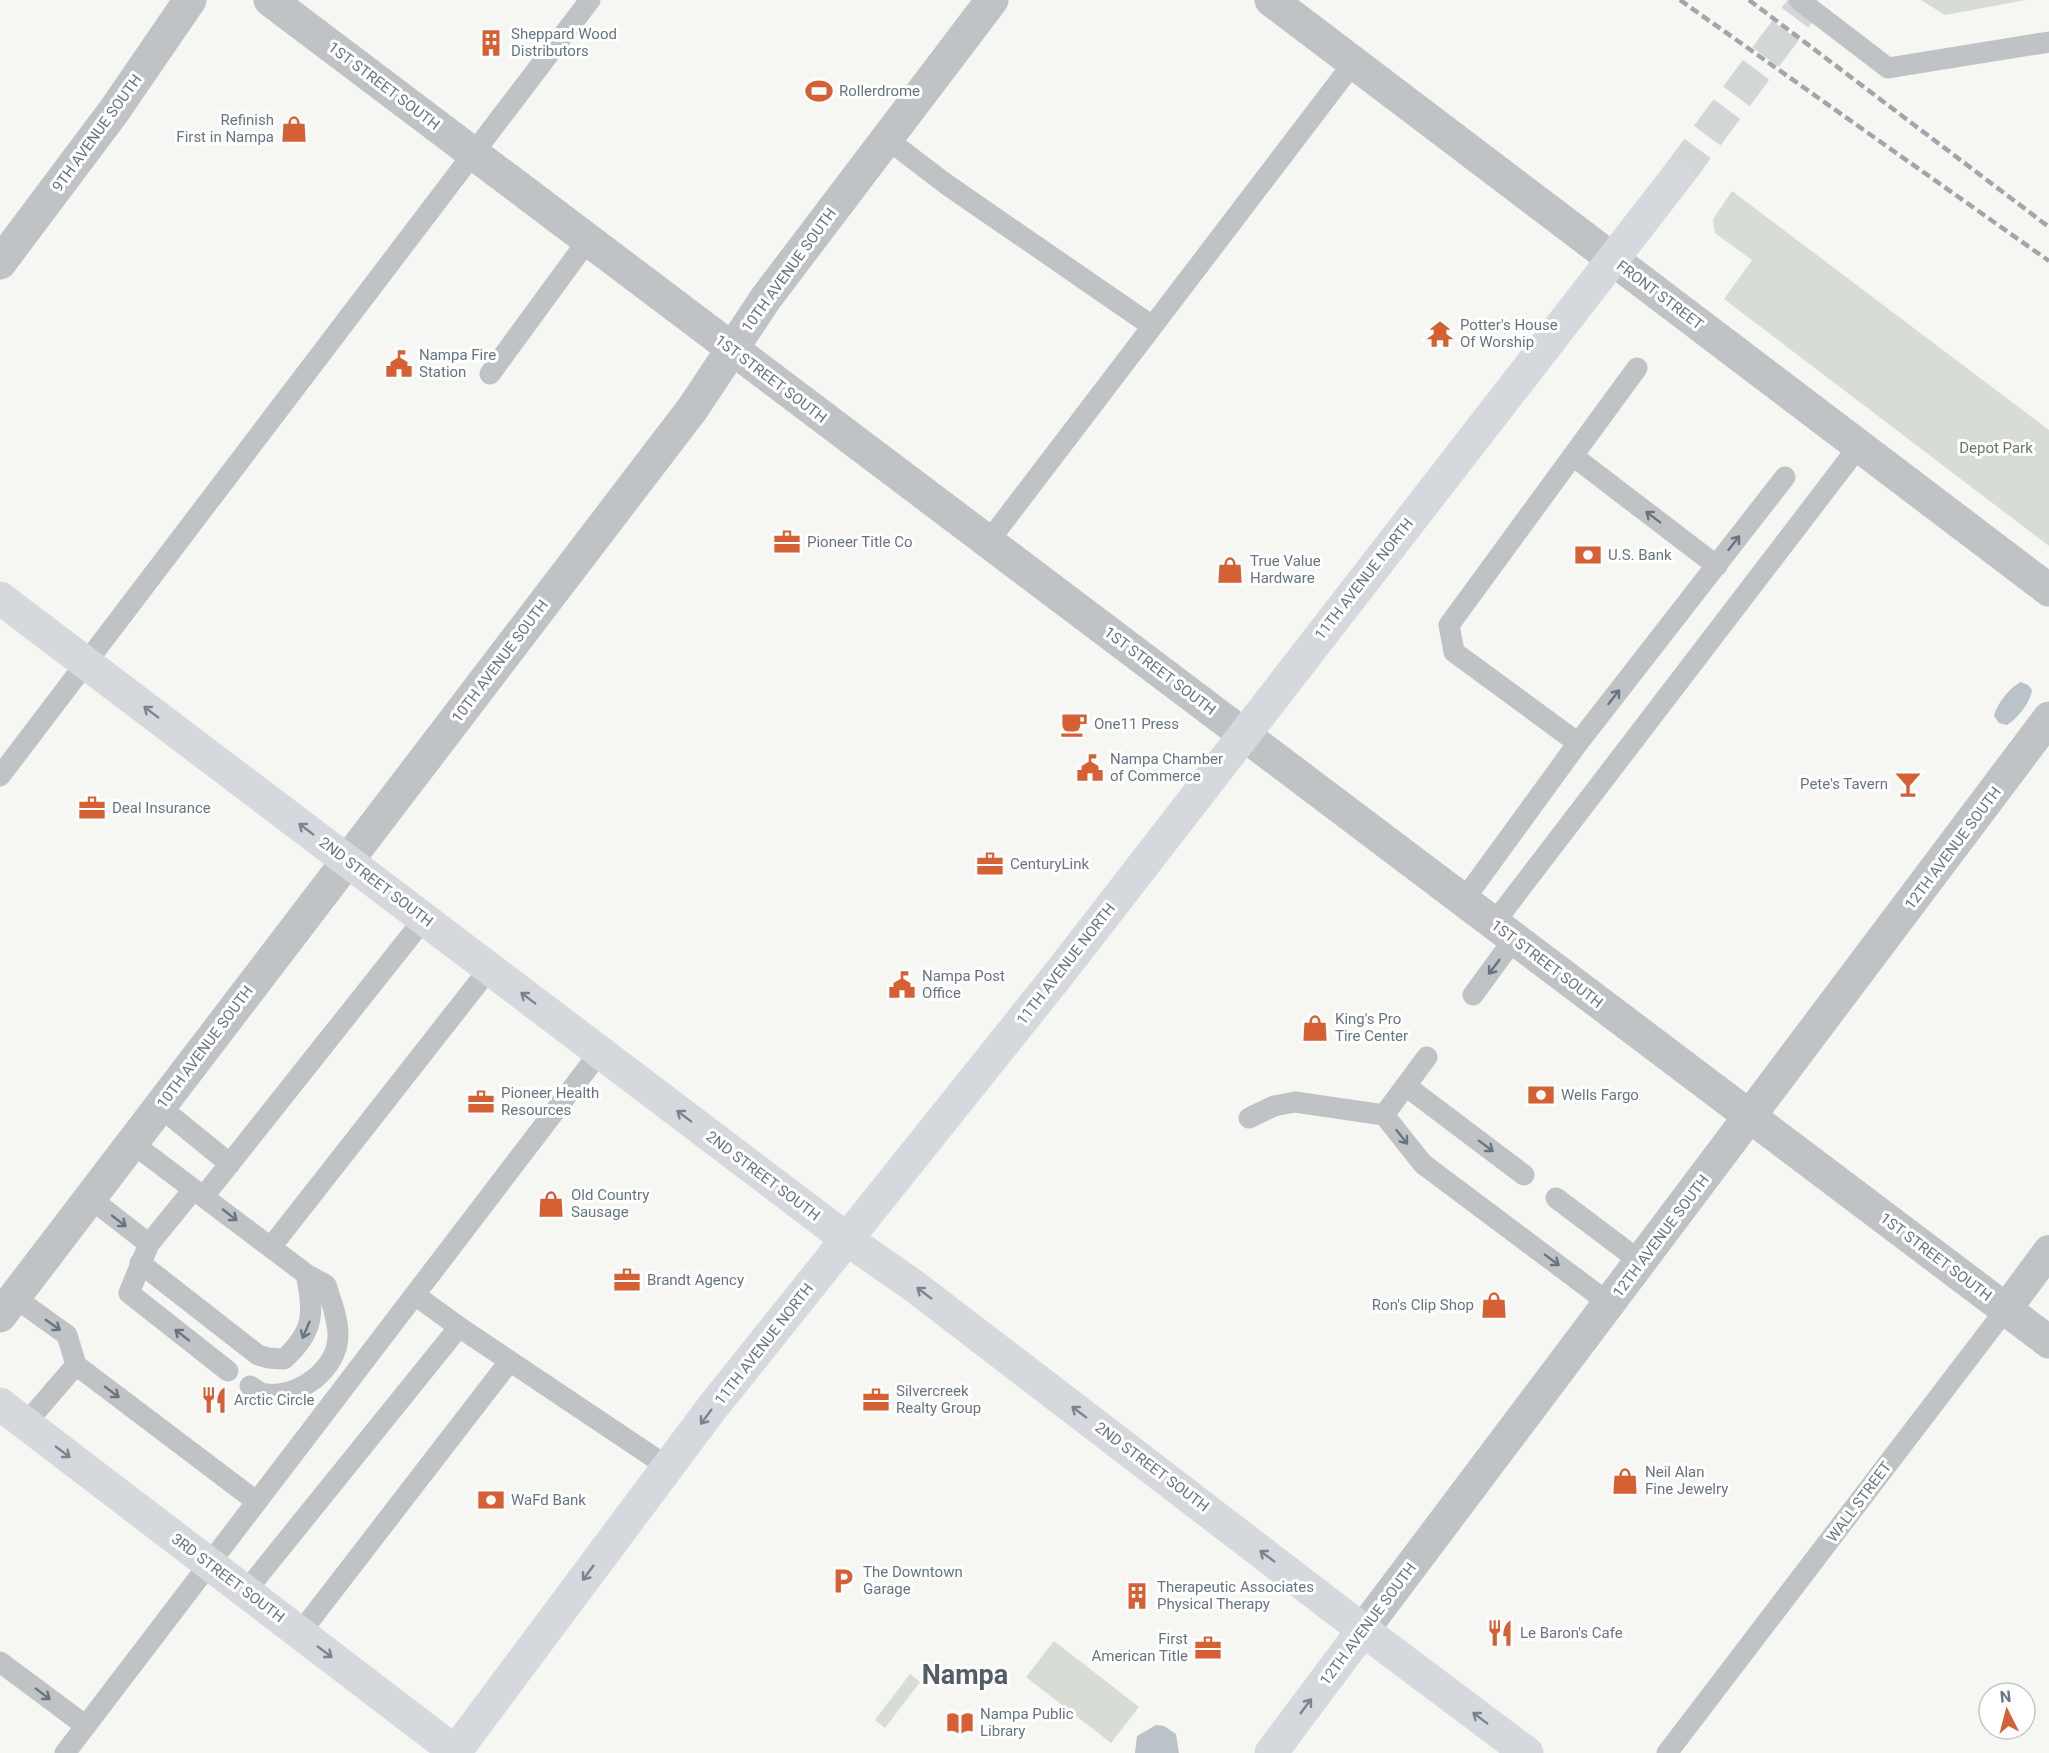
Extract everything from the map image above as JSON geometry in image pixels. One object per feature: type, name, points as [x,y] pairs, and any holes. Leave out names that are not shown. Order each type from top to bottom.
[{"type":"main road","name":"11TH AVENUE NORTH","points":[[455,1753],[668,1467],[1058,975],[1678,175]]},
{"type":"main road","name":"2ND STREET SOUTH","points":[[0,598],[848,1240],[914,1286],[1527,1753]]},
{"type":"main road","name":"3RD STREET SOUTH","points":[[0,1404],[455,1753]]},
{"type":"main road","name":"12TH AVENUE SOUTH","points":[[1271,1753],[1363,1630]]},
{"type":"street","name":"9TH AVENUE SOUTH","points":[[0,263],[114,111],[190,0]]},
{"type":"street","name":"1ST STREET SOUTH","points":[[270,0],[2049,1342]]},
{"type":"street","name":"10TH AVENUE SOUTH","points":[[7,1307],[693,408],[766,298],[992,0]]},
{"type":"street","name":"FRONT STREET","points":[[1271,0],[2049,590]]},
{"type":"street","name":"12TH AVENUE SOUTH","points":[[1363,1630],[1751,1118],[2049,718]]},
{"type":"street","name":"WALL STREET","points":[[2006,1309],[2049,1251]]},
{"type":"lane","points":[[0,777],[590,0]]},
{"type":"lane","points":[[1799,0],[1888,68],[2049,42]]},
{"type":"lane","points":[[988,542],[1354,62]]},
{"type":"lane","points":[[887,139],[946,184],[1152,326]]},
{"type":"lane","points":[[490,374],[588,240]]},
{"type":"lane","points":[[1578,743],[1454,652],[1449,625],[1637,368]]},
{"type":"lane","points":[[1473,995],[1504,931],[1859,446]]},
{"type":"lane","points":[[1573,456],[1717,566]]},
{"type":"lane","points":[[1463,901],[1578,743],[1785,477]]},
{"type":"lane","points":[[228,1371],[129,1293],[144,1254],[199,1193],[230,1164],[424,919]]},
{"type":"lane","points":[[271,1247],[489,969]]},
{"type":"lane","points":[[64,1753],[600,1052]]},
{"type":"lane","points":[[1384,1114],[1427,1057]]},
{"type":"lane","points":[[1406,1086],[1524,1174]]},
{"type":"lane","points":[[1249,1118],[1274,1106],[1295,1102],[1384,1114],[1423,1164],[1610,1304]]},
{"type":"lane","points":[[160,1107],[230,1164]]},
{"type":"lane","points":[[132,1143],[306,1274],[326,1285],[338,1335],[330,1363],[311,1382],[290,1392],[265,1394],[250,1386]]},
{"type":"lane","points":[[90,1198],[144,1254],[258,1354],[268,1358],[284,1359],[299,1345],[309,1328],[311,1298],[306,1274]]},
{"type":"lane","points":[[1557,1198],[1641,1262]]},
{"type":"lane","points":[[414,1295],[509,1362],[668,1467]]},
{"type":"lane","points":[[7,1307],[66,1335],[76,1365],[257,1502]]},
{"type":"lane","name":"WALL STREET","points":[[1667,1753],[2006,1309]]},
{"type":"lane","points":[[246,1591],[459,1327]]},
{"type":"lane","points":[[300,1633],[509,1362]]},
{"type":"lane","points":[[26,1423],[76,1365]]},
{"type":"lane","points":[[0,1662],[86,1726]]},
{"type":"green space","points":[[1921,0],[2026,0],[1945,15]]},
{"type":"green space","name":"Depot Park","points":[[1732,191],[2049,430],[2049,546],[1724,299],[1752,260],[1715,233],[1713,219]]},
{"type":"green space","points":[[1054,1641],[1139,1707],[1111,1743],[1026,1677]]},
{"type":"green space","points":[[910,1674],[920,1682],[885,1728],[875,1720]]},
{"type":"shaded area","points":[[2021,682],[2032,690],[2029,700],[2011,722],[2007,725],[1999,723],[1994,716],[1998,706],[2004,696]]},
{"type":"shaded area","points":[[1156,1725],[1164,1726],[1176,1734],[1179,1753],[1135,1753],[1137,1736]]},
{"type":"tunnel","points":[[1678,175],[1808,0]]},
{"type":"railway","points":[[1680,0],[2049,261]]},
{"type":"railway","points":[[1749,0],[2049,227]]},
{"type":"place","name":"Sheppard Wood Distributors","points":[[491,43]]},
{"type":"place","name":"Rollerdrome","points":[[819,91]]},
{"type":"place","name":"Refinish First in Nampa","points":[[294,129]]},
{"type":"place","name":"Potter's House Of Worship","points":[[1440,334]]},
{"type":"place","name":"Nampa Fire Station","points":[[399,364]]},
{"type":"place","name":"Pioneer Title Co","points":[[787,542]]},
{"type":"place","name":"U.S. Bank","points":[[1588,555]]},
{"type":"place","name":"True Value Hardware","points":[[1230,570]]},
{"type":"place","name":"One11 Press","points":[[1074,724]]},
{"type":"place","name":"Nampa Chamber of Commerce","points":[[1090,768]]},
{"type":"place","name":"Pete's Tavern","points":[[1908,784]]},
{"type":"place","name":"Deal Insurance","points":[[92,808]]},
{"type":"place","name":"CenturyLink","points":[[990,864]]},
{"type":"place","name":"Nampa Post Office","points":[[902,985]]},
{"type":"place","name":"King's Pro Tire Center","points":[[1315,1028]]},
{"type":"place","name":"Wells Fargo","points":[[1541,1095]]},
{"type":"place","name":"Pioneer Health Resources","points":[[481,1102]]},
{"type":"place","name":"Old Country Sausage","points":[[551,1204]]},
{"type":"place","name":"Brandt Agency","points":[[627,1280]]},
{"type":"place","name":"Ron's Clip Shop","points":[[1494,1305]]},
{"type":"place","name":"Arctic Circle","points":[[214,1400]]},
{"type":"place","name":"Silvercreek Realty Group","points":[[876,1400]]},
{"type":"place","name":"Neil Alan Fine Jewelry","points":[[1625,1481]]},
{"type":"place","name":"WaFd Bank","points":[[491,1500]]},
{"type":"place","name":"The Downtown Garage","points":[[843,1581]]},
{"type":"place","name":"Therapeutic Associates Physical Therapy","points":[[1137,1596]]},
{"type":"place","name":"Le Baron's Cafe","points":[[1500,1633]]},
{"type":"place","name":"First American Title","points":[[1208,1648]]},
{"type":"place","name":"Nampa Public Library","points":[[960,1723]]},
{"type":"district","name":"Nampa","points":[[965,1675]]}]
